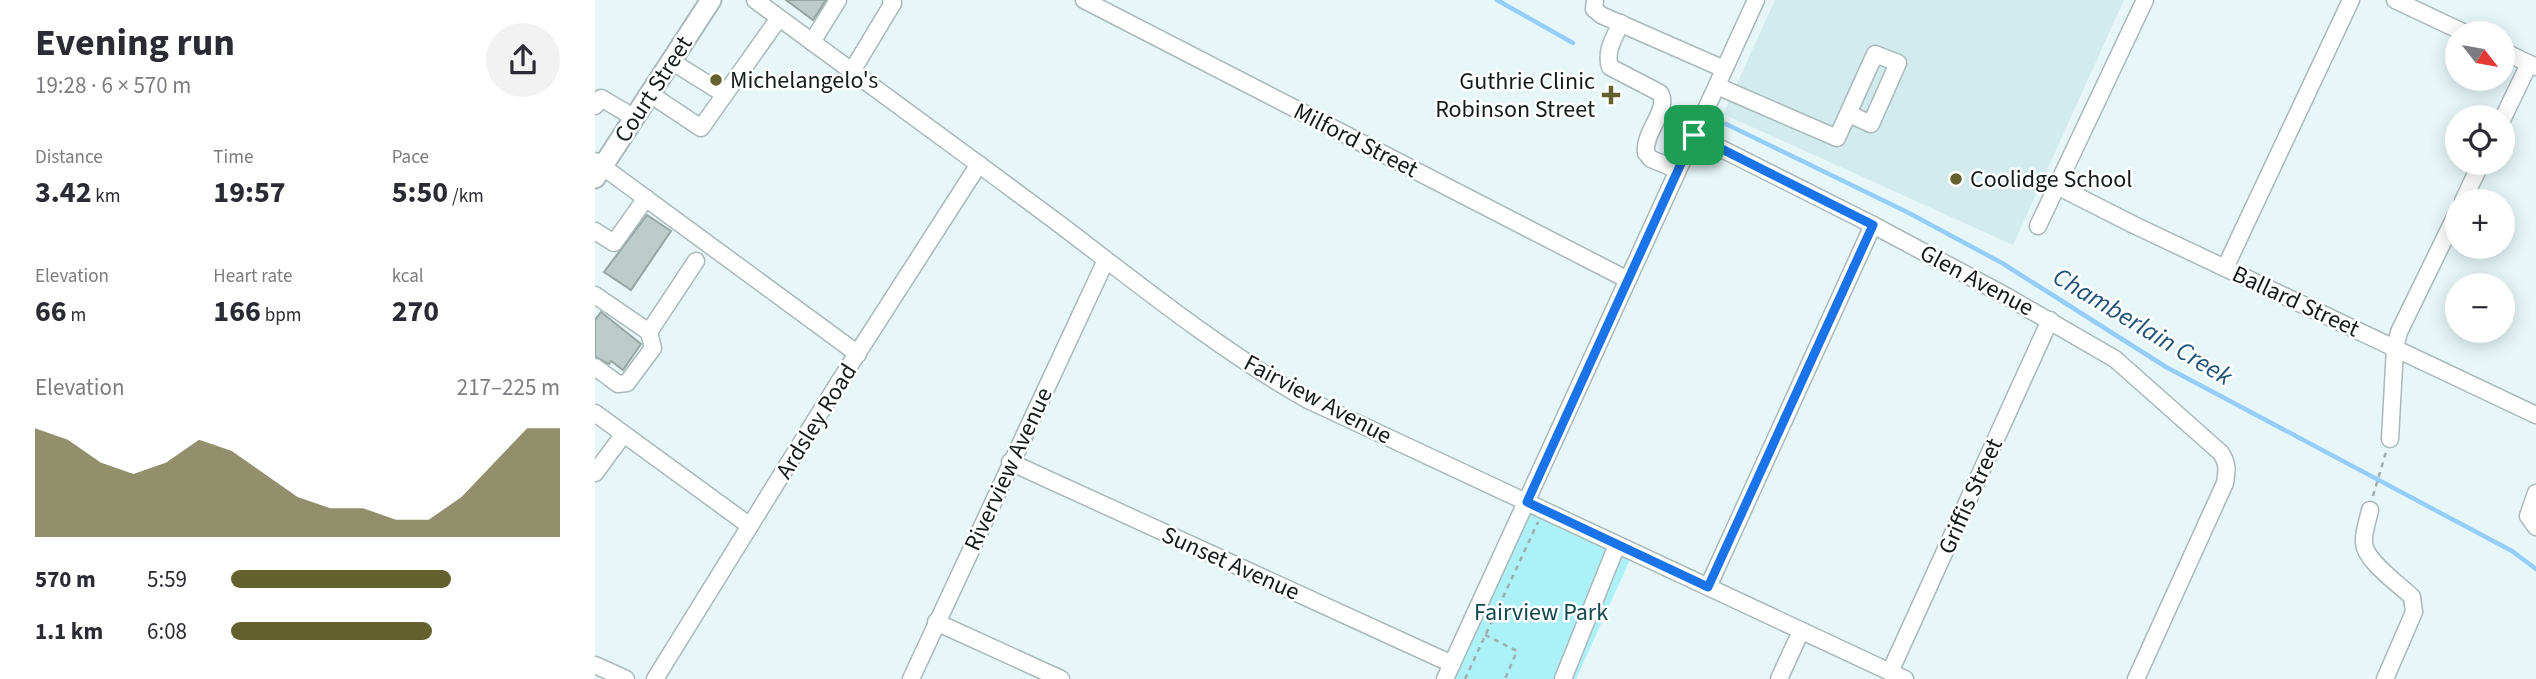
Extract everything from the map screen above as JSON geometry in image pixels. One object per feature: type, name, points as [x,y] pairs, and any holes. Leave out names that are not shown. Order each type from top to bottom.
[{"type":"main road","name":"Court Street","points":[[598,168],[635,118],[711,0]]},
{"type":"street","name":"Fairview Avenue","points":[[755,0],[979,164],[1209,338],[1269,378],[1308,400],[1897,676]]},
{"type":"street","points":[[812,42],[838,0]]},
{"type":"street","points":[[852,71],[893,4],[891,0]]},
{"type":"street","name":"Milford Street","points":[[1084,0],[1628,280]]},
{"type":"street","points":[[1595,0],[1594,9],[1724,69]]},
{"type":"street","points":[[1449,671],[1756,0]]},
{"type":"street","points":[[2038,226],[2145,0]]},
{"type":"street","points":[[2225,268],[2351,0]]},
{"type":"street","points":[[2395,0],[2445,24]]},
{"type":"street","points":[[650,94],[701,128],[779,18]]},
{"type":"street","points":[[1621,23],[1609,49],[1610,67],[1660,93],[1663,99],[1662,107],[1646,139],[1646,153],[1651,159],[1678,170]]},
{"type":"street","points":[[2510,105],[2533,65],[2515,57]]},
{"type":"street","points":[[671,61],[724,94]]},
{"type":"street","points":[[1717,86],[1837,138],[1849,114]]},
{"type":"street","points":[[595,106],[601,98],[635,118]]},
{"type":"street","name":"Glen Avenue","points":[[1694,135],[1873,225],[2050,320],[2115,359],[2221,453],[2227,469],[2225,483],[2136,679]]},
{"type":"street","name":"Ardsley Road","points":[[655,679],[979,164]]},
{"type":"street","points":[[598,168],[646,198],[858,354]]},
{"type":"street","name":"Ballard Street","points":[[2057,186],[2536,415]]},
{"type":"street","points":[[595,230],[614,243],[646,198]]},
{"type":"street","points":[[1708,587],[1873,225]]},
{"type":"street","points":[[2390,439],[2395,348],[2399,332],[2445,238]]},
{"type":"street","name":"Riverview Avenue","points":[[911,679],[1106,260]]},
{"type":"street","points":[[649,332],[696,261]]},
{"type":"street","points":[[595,295],[649,332],[653,348],[627,383],[618,384],[595,367]]},
{"type":"street","name":"Griffis Street","points":[[1897,676],[2050,320]]},
{"type":"street","points":[[595,413],[750,526]]},
{"type":"street","points":[[595,473],[623,435]]},
{"type":"street","name":"Sunset Avenue","points":[[1010,462],[1449,671]]},
{"type":"street","points":[[2534,525],[2528,516],[2536,493]]},
{"type":"street","points":[[2370,510],[2364,541],[2365,550],[2379,568],[2412,597],[2414,604],[2414,612],[2385,679]]},
{"type":"street","points":[[1563,679],[1618,545]]},
{"type":"street","points":[[936,622],[1061,679]]},
{"type":"street","points":[[1779,679],[1801,631]]},
{"type":"street","points":[[595,665],[626,679]]},
{"type":"path","points":[[2370,510],[2390,439]]},
{"type":"path","points":[[1465,679],[1543,510]]},
{"type":"path","points":[[1485,635],[1517,651],[1505,679]]},
{"type":"shaded area","name":"Coolidge School","points":[[1775,0],[2124,0],[2013,245],[1723,114]]},
{"type":"green space","name":"Fairview Park","points":[[1527,502],[1633,553],[1576,679],[1445,679]]},
{"type":"building","points":[[786,0],[826,0],[813,20]]},
{"type":"building","points":[[647,215],[671,231],[631,290],[604,272]]},
{"type":"building","points":[[601,312],[641,344],[623,370],[611,361],[609,364],[595,357],[595,320]]},
{"type":"waterway","name":"Chamberlain Creek","points":[[1497,0],[1573,43]]},
{"type":"waterway","name":"Chamberlain Creek","points":[[1726,124],[1907,212],[2002,263],[2166,367],[2512,551],[2536,569]]},
{"type":"place","name":"Michelangelo's","points":[[716,80]]},
{"type":"place","name":"Guthrie Clinic Robinson Street","points":[[1611,95]]},
{"type":"place","name":"Coolidge School","points":[[1956,179]]},
{"type":"route","points":[[1694,135],[1873,225],[1708,587],[1527,502],[1694,135]]}]
